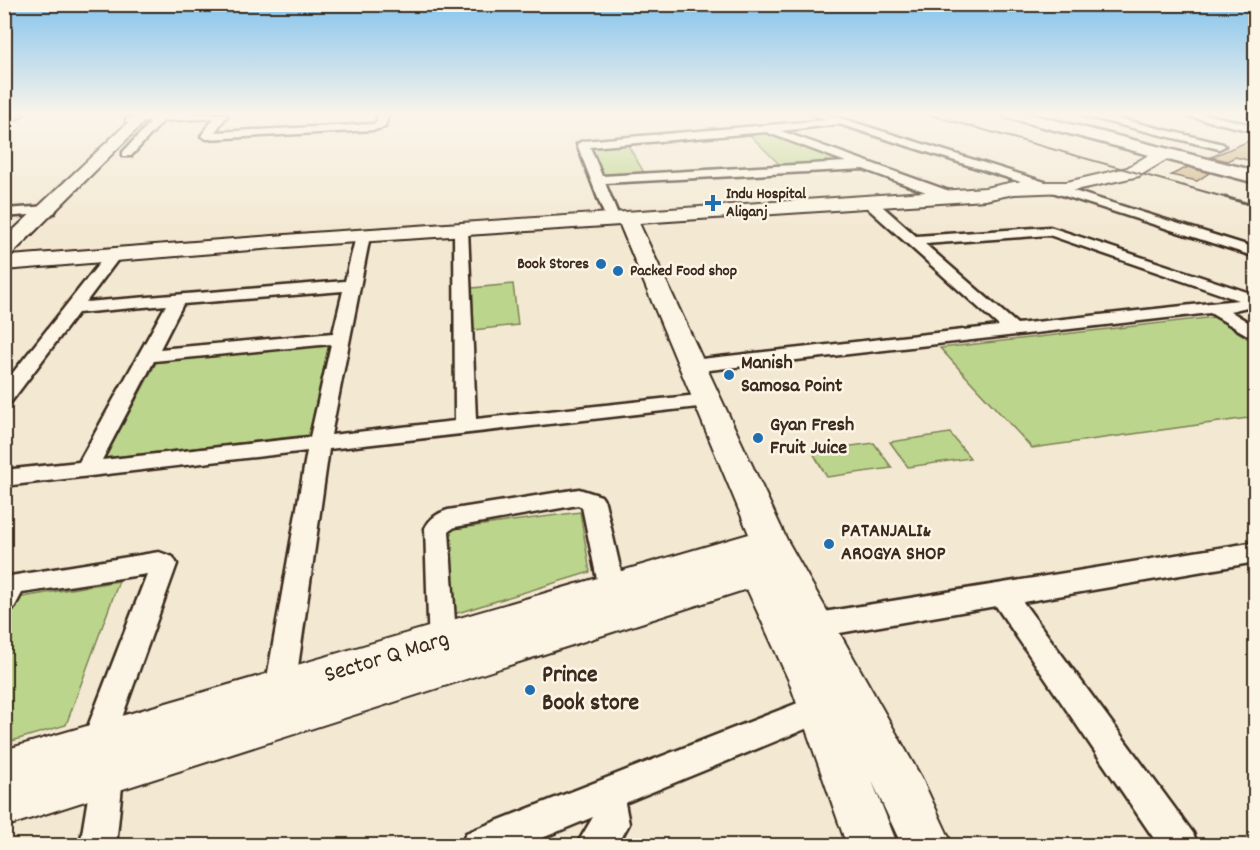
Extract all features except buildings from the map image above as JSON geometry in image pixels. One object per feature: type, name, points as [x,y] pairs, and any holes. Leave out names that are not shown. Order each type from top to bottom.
[{"type":"main road","points":[[1163,154],[1256,177]]},
{"type":"main road","points":[[1187,154],[1256,171]]},
{"type":"street","points":[[4,239],[105,154]]},
{"type":"street","points":[[588,154],[598,180],[620,219],[707,399],[764,556],[836,702],[905,796],[928,846]]},
{"type":"street","points":[[833,154],[950,196]]},
{"type":"street","points":[[938,154],[1256,253]]},
{"type":"street","points":[[4,263],[461,229],[985,194],[1014,188],[1067,187],[1133,172],[1163,154]]},
{"type":"street","points":[[1196,156],[1201,154]]},
{"type":"street","points":[[598,180],[864,165]]},
{"type":"street","points":[[869,202],[1014,331]]},
{"type":"street","points":[[4,213],[41,210]]},
{"type":"street","points":[[4,251],[41,210]]},
{"type":"street","points":[[461,229],[466,427]]},
{"type":"street","points":[[692,366],[1213,308],[1250,303],[1256,300],[1050,231],[912,241]]},
{"type":"street","points":[[278,705],[319,443],[363,236]]},
{"type":"street","points":[[4,398],[114,254]]},
{"type":"street","points":[[73,308],[353,285]]},
{"type":"street","points":[[86,469],[177,300]]},
{"type":"street","points":[[1213,308],[1256,335]]},
{"type":"street","points":[[147,356],[341,338]]},
{"type":"street","points":[[4,478],[707,399]]},
{"type":"street","points":[[443,655],[437,528],[448,519],[579,497],[588,498],[593,502],[612,589]]},
{"type":"street","points":[[800,627],[1256,552]]},
{"type":"street","points":[[4,803],[100,759],[764,556]]},
{"type":"street","name":"Sector Q Marg","points":[[443,655],[612,589],[764,556]]},
{"type":"street","points":[[4,600],[14,584],[159,562],[164,564],[165,567],[100,759],[98,846]]},
{"type":"street","points":[[1002,594],[1180,846]]},
{"type":"street","points":[[479,846],[836,702]]},
{"type":"street","points":[[836,702],[873,846]]},
{"type":"street","points":[[4,773],[100,759]]},
{"type":"street","points":[[594,846],[612,824],[606,794]]},
{"type":"green space","points":[[594,154],[633,154],[645,174],[605,177]]},
{"type":"green space","points":[[769,154],[825,154],[851,163],[782,167]]},
{"type":"green space","points":[[513,284],[518,325],[474,330],[472,288]]},
{"type":"green space","points":[[1215,317],[1255,343],[1255,417],[1032,448],[940,348]]},
{"type":"green space","points":[[329,344],[309,435],[105,458],[157,361]]},
{"type":"green space","points":[[950,433],[970,458],[908,467],[890,442]]},
{"type":"green space","points":[[874,443],[892,468],[827,477],[812,451]]},
{"type":"green space","points":[[580,512],[590,572],[448,616],[446,530]]},
{"type":"green space","points":[[119,581],[66,725],[5,743],[4,611],[10,599]]},
{"type":"railway","points":[[1069,154],[1231,199]]},
{"type":"railway","points":[[1225,197],[1256,206]]},
{"type":"place","name":"Indu Hospital Aliganj","points":[[713,203]]},
{"type":"place","name":"Book Stores","points":[[601,264]]},
{"type":"place","name":"Packed Food shop","points":[[618,271]]},
{"type":"place","name":"Manish Samosa Point","points":[[729,375]]},
{"type":"place","name":"Gyan Fresh Fruit Juice","points":[[758,438]]},
{"type":"place","name":"PATANJALI& AROGYA SHOP","points":[[829,544]]},
{"type":"place","name":"Prince Book store","points":[[530,690]]}]
